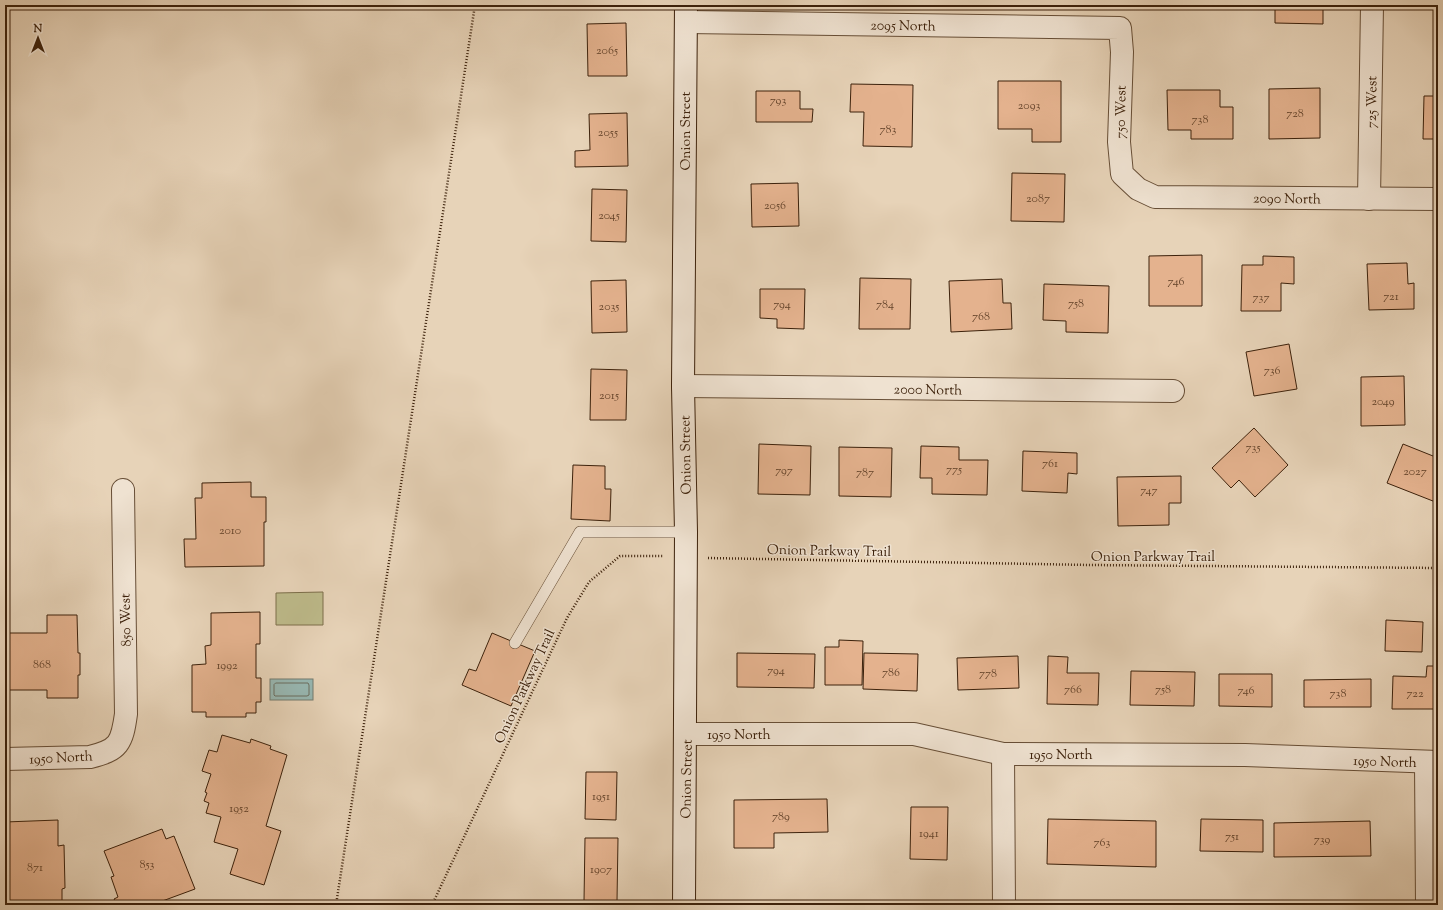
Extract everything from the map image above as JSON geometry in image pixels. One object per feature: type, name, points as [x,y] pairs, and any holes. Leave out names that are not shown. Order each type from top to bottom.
[{"type":"street","name":"725 West","points":[[1369,198],[1372,5]]},
{"type":"street","name":"2095 North","points":[[686,13],[1120,28]]},
{"type":"street","name":"Onion Street","points":[[684,905],[686,532],[683,386],[686,13]]},
{"type":"street","name":"750 West","points":[[1120,28],[1122,52],[1119,142],[1122,174],[1138,189]]},
{"type":"street","name":"2090 North","points":[[1138,189],[1155,197],[1438,199]]},
{"type":"street","name":"2000 North","points":[[683,386],[1173,392]]},
{"type":"street","name":"850 West","points":[[115,748],[121,738],[126,714],[123,490]]},
{"type":"street","name":"1950 North","points":[[686,734],[914,734],[1002,754],[1245,754],[1432,762]]},
{"type":"street","name":"1950 North","points":[[5,759],[90,757],[103,754],[115,748]]},
{"type":"street","points":[[1002,754],[1004,905]]},
{"type":"street","points":[[1427,905],[1432,762]]},
{"type":"lane","points":[[515,643],[580,532],[686,532]]},
{"type":"path","points":[[336,905],[475,5]]},
{"type":"path","name":"Onion Parkway Trail","points":[[432,905],[567,618],[589,582],[620,556],[1090,566],[1438,568]]},
{"type":"shaded area","points":[[323,592],[323,625],[276,625],[276,593]]},
{"type":"water","points":[[270,679],[313,679],[313,700],[270,700]]},
{"type":"building","points":[[1275,5],[1323,5],[1323,24],[1275,23]]},
{"type":"building","points":[[626,23],[627,76],[588,76],[587,24]]},
{"type":"building","points":[[998,81],[1061,81],[1061,142],[1032,142],[1032,129],[998,129]]},
{"type":"building","points":[[851,84],[913,85],[912,147],[863,146],[864,112],[850,112]]},
{"type":"building","points":[[1320,88],[1320,138],[1269,139],[1269,89]]},
{"type":"building","points":[[1167,90],[1220,90],[1220,107],[1233,107],[1233,139],[1191,139],[1191,130],[1168,130]]},
{"type":"building","points":[[756,91],[800,91],[800,109],[813,109],[812,122],[756,122]]},
{"type":"building","points":[[1424,96],[1438,96],[1438,139],[1423,139]]},
{"type":"building","points":[[627,113],[628,166],[575,167],[575,151],[590,150],[589,114]]},
{"type":"building","points":[[1012,173],[1065,174],[1064,222],[1011,221]]},
{"type":"building","points":[[798,183],[799,226],[752,227],[751,184]]},
{"type":"building","points":[[592,189],[627,190],[626,242],[591,241]]},
{"type":"building","points":[[1202,255],[1202,306],[1149,306],[1149,256]]},
{"type":"building","points":[[1263,256],[1294,257],[1294,284],[1281,283],[1281,311],[1241,311],[1242,265],[1263,265]]},
{"type":"building","points":[[1407,263],[1408,284],[1414,283],[1414,309],[1369,310],[1367,264]]},
{"type":"building","points":[[860,278],[911,279],[910,329],[859,329]]},
{"type":"building","points":[[1002,279],[1003,303],[1011,303],[1012,329],[951,332],[949,281]]},
{"type":"building","points":[[626,280],[627,332],[592,333],[591,281]]},
{"type":"building","points":[[1044,284],[1109,286],[1108,333],[1066,332],[1066,321],[1043,320]]},
{"type":"building","points":[[760,289],[805,289],[804,329],[777,328],[777,319],[760,318]]},
{"type":"building","points":[[1289,344],[1297,389],[1254,396],[1246,352]]},
{"type":"building","points":[[591,369],[627,370],[626,420],[590,420]]},
{"type":"building","points":[[1404,376],[1405,425],[1361,426],[1361,377]]},
{"type":"building","points":[[1254,428],[1288,465],[1255,497],[1239,480],[1231,488],[1212,468]]},
{"type":"building","points":[[759,444],[811,446],[810,495],[758,494]]},
{"type":"building","points":[[1403,444],[1438,458],[1438,503],[1387,483]]},
{"type":"building","points":[[921,446],[959,447],[959,460],[988,460],[987,495],[932,494],[932,478],[920,478]]},
{"type":"building","points":[[839,447],[892,448],[891,497],[839,496]]},
{"type":"building","points":[[1023,451],[1077,453],[1077,474],[1068,473],[1067,493],[1022,491]]},
{"type":"building","points":[[573,465],[605,466],[605,489],[611,489],[610,521],[571,519]]},
{"type":"building","points":[[1181,476],[1181,503],[1169,503],[1169,525],[1118,526],[1117,477]]},
{"type":"building","points":[[251,482],[251,497],[266,497],[266,522],[264,522],[264,566],[185,567],[184,539],[196,539],[195,498],[202,498],[202,483]]},
{"type":"building","points":[[260,612],[260,644],[256,644],[256,678],[261,678],[261,702],[256,702],[256,713],[246,713],[246,717],[206,717],[206,712],[192,712],[192,665],[206,664],[205,646],[211,645],[211,613]]},
{"type":"building","points":[[47,615],[77,615],[78,653],[80,653],[78,698],[47,698],[47,690],[5,690],[5,633],[47,633]]},
{"type":"building","points":[[1386,620],[1423,622],[1422,652],[1385,651]]},
{"type":"building","points":[[492,633],[535,651],[511,706],[462,685],[469,669],[476,671]]},
{"type":"building","points":[[839,640],[863,641],[862,685],[825,685],[825,647],[839,647]]},
{"type":"building","points":[[737,653],[815,654],[814,688],[737,687]]},
{"type":"building","points":[[864,653],[918,654],[917,691],[863,689]]},
{"type":"building","points":[[1018,656],[1019,688],[958,690],[957,658]]},
{"type":"building","points":[[1048,656],[1068,657],[1067,673],[1099,673],[1098,705],[1047,704]]},
{"type":"building","points":[[1427,666],[1438,666],[1438,709],[1392,709],[1393,676],[1426,677]]},
{"type":"building","points":[[1131,671],[1195,672],[1194,706],[1130,705]]},
{"type":"building","points":[[1219,674],[1272,674],[1272,707],[1219,706]]},
{"type":"building","points":[[1371,679],[1371,707],[1304,707],[1304,680]]},
{"type":"building","points":[[222,735],[250,743],[251,739],[271,746],[270,749],[287,755],[266,826],[281,831],[264,885],[230,874],[238,849],[214,842],[221,817],[206,813],[209,803],[204,801],[207,793],[205,792],[211,774],[202,771],[209,750],[217,752]]},
{"type":"building","points":[[586,772],[617,772],[616,820],[585,819]]},
{"type":"building","points":[[827,799],[828,832],[774,833],[774,848],[734,848],[734,800]]},
{"type":"building","points":[[911,807],[948,807],[947,860],[910,859]]},
{"type":"building","points":[[1048,819],[1156,821],[1156,867],[1047,864]]},
{"type":"building","points":[[1201,819],[1263,820],[1263,852],[1200,851]]},
{"type":"building","points":[[58,820],[58,846],[64,845],[65,888],[62,889],[62,901],[47,901],[47,905],[16,905],[16,901],[5,902],[5,822]]},
{"type":"building","points":[[1370,821],[1371,856],[1274,857],[1274,823]]},
{"type":"building","points":[[162,829],[166,839],[174,836],[195,889],[157,903],[157,905],[117,905],[114,899],[118,897],[111,877],[114,876],[104,851]]},
{"type":"building","points":[[585,838],[618,838],[617,901],[584,901]]}]
